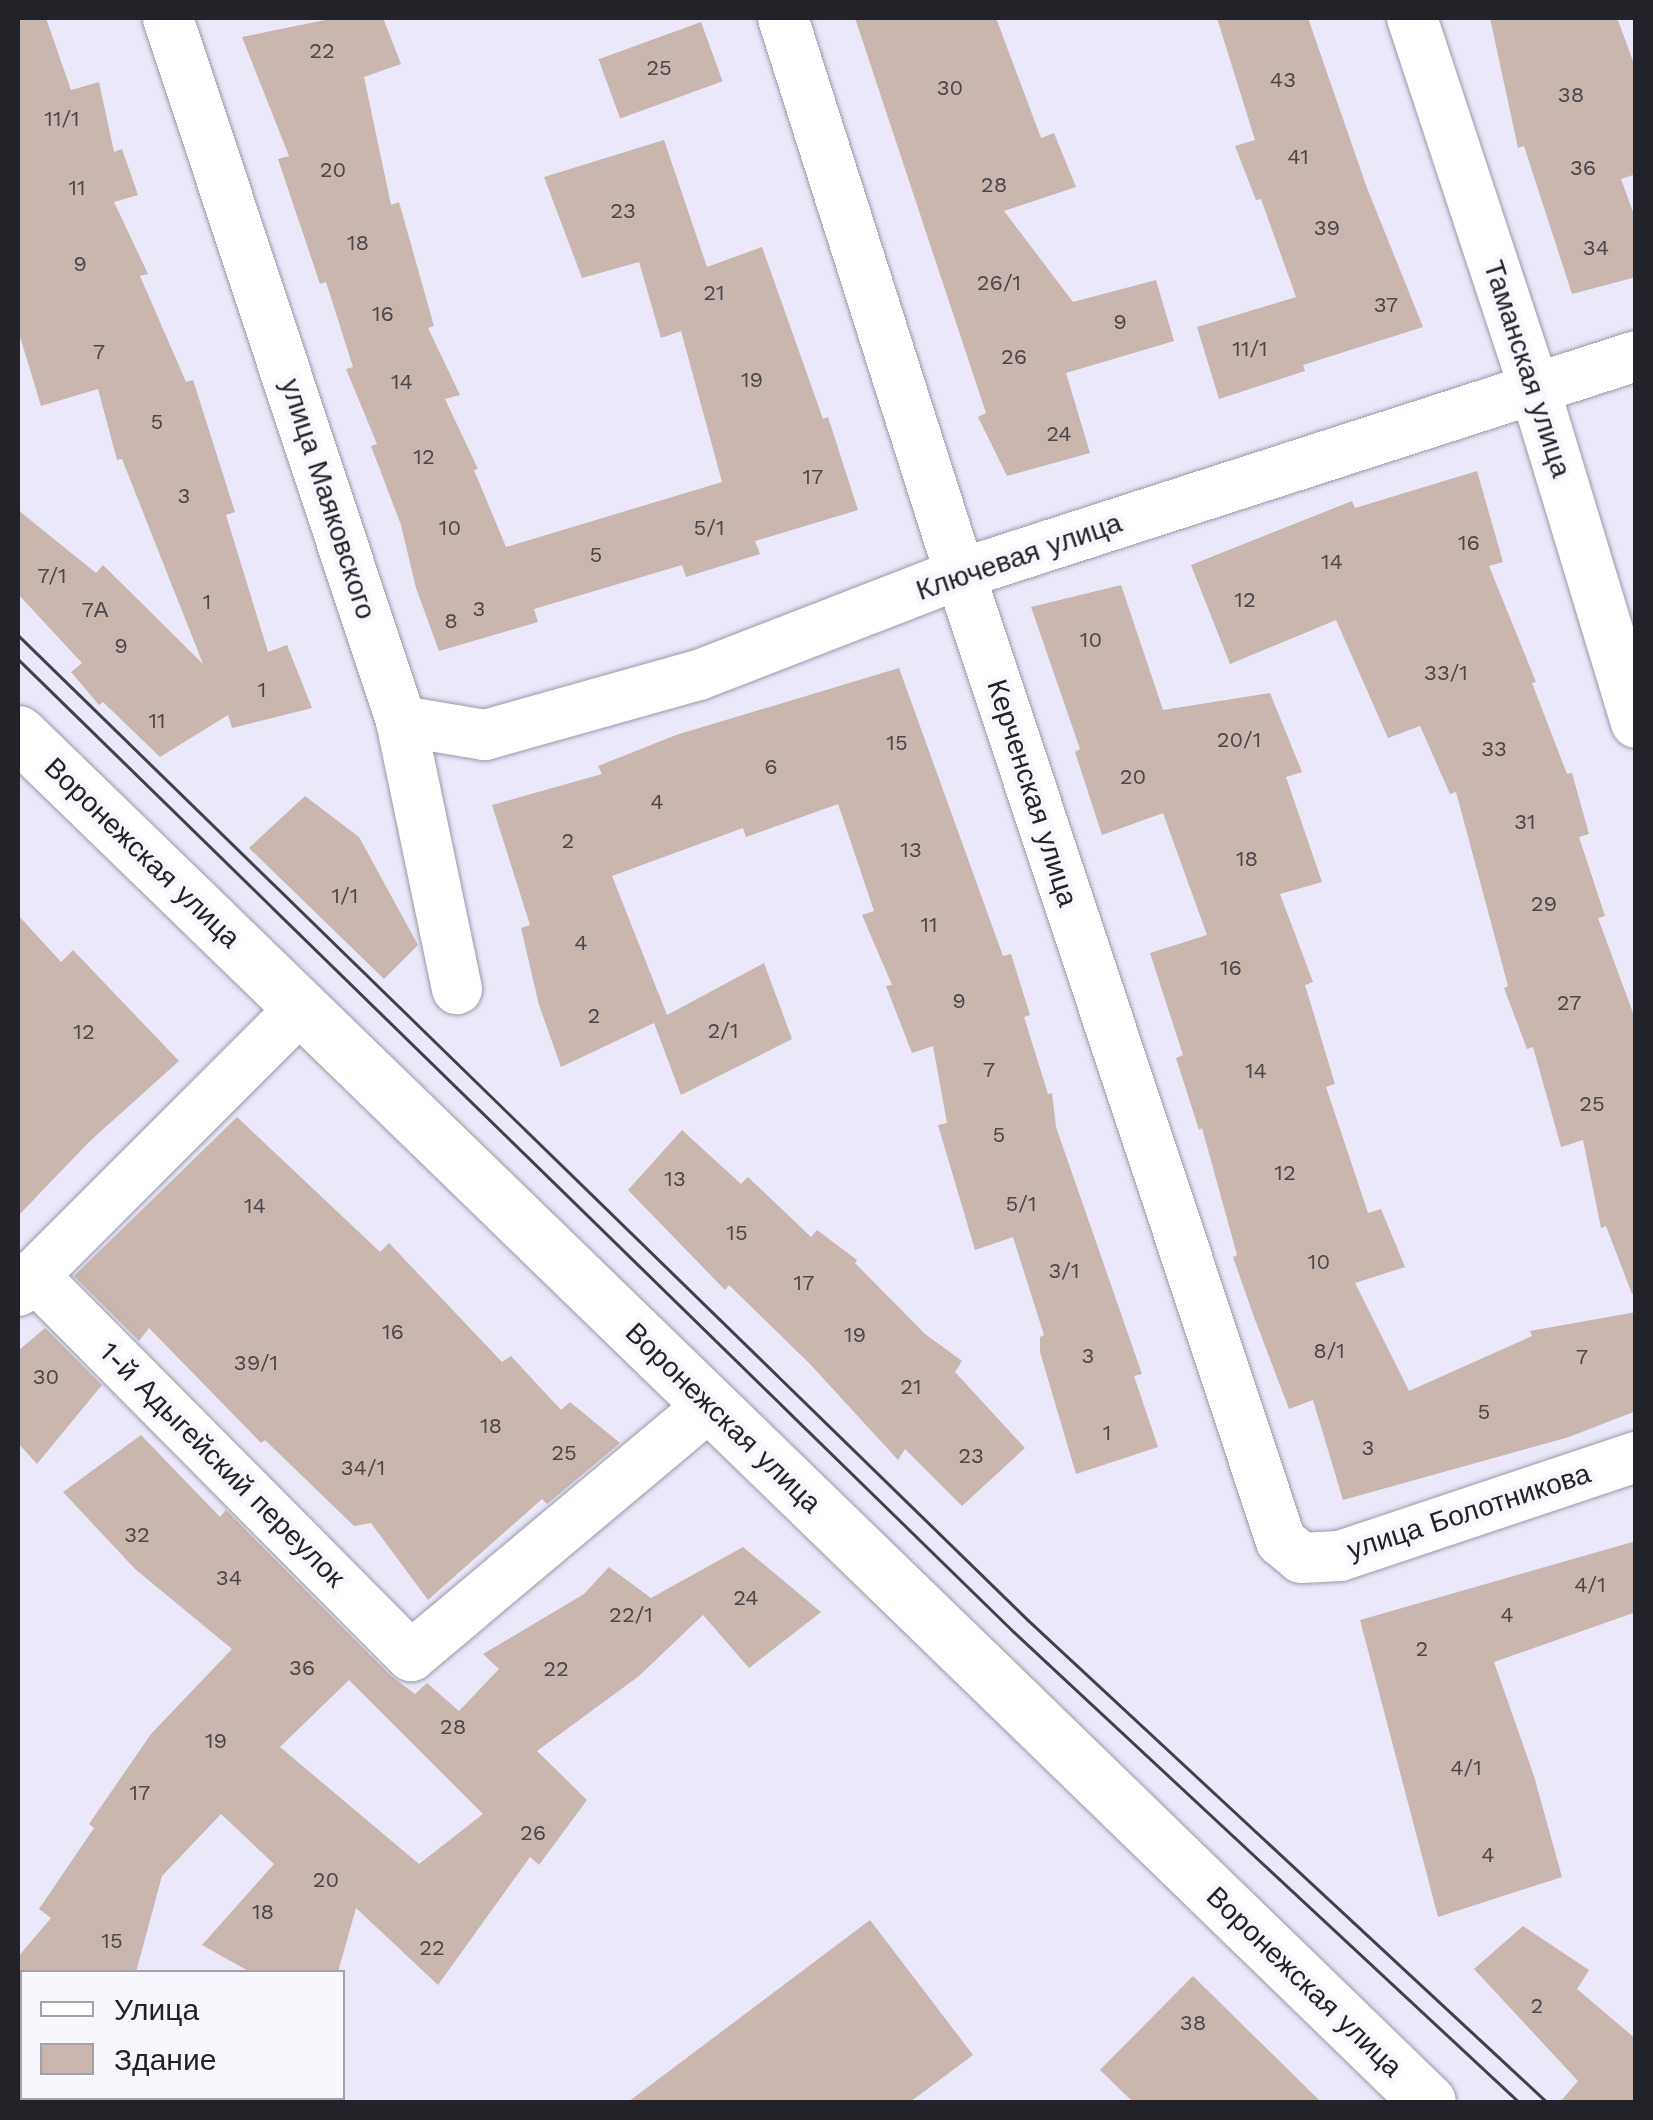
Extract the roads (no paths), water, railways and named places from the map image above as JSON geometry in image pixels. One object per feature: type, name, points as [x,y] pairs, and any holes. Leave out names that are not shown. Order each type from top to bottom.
[{"type":"street","name":"улица Маяковского","points":[[168,18],[401,721],[457,989]]},
{"type":"street","name":"Керченская улица","points":[[783,18],[960,574],[1281,1541],[1300,1558]]},
{"type":"street","name":"Таманская улица","points":[[1412,18],[1534,388],[1636,723]]},
{"type":"street","name":"Ключевая улица","points":[[401,721],[486,735],[700,674],[960,574],[1636,356]]},
{"type":"street","name":"Воронежская улица","points":[[18,733],[1428,2102]]},
{"type":"street","name":"1-й Адыгейский переулок","points":[[301,1008],[26,1283],[411,1656],[710,1405]]},
{"type":"street","name":"улица Болотникова","points":[[1300,1558],[1340,1556],[1636,1457]]},
{"type":"tram line","points":[[18,635],[1028,1620],[1547,2102]]},
{"type":"tram line","points":[[18,659],[1014,1632],[1519,2102]]}]
